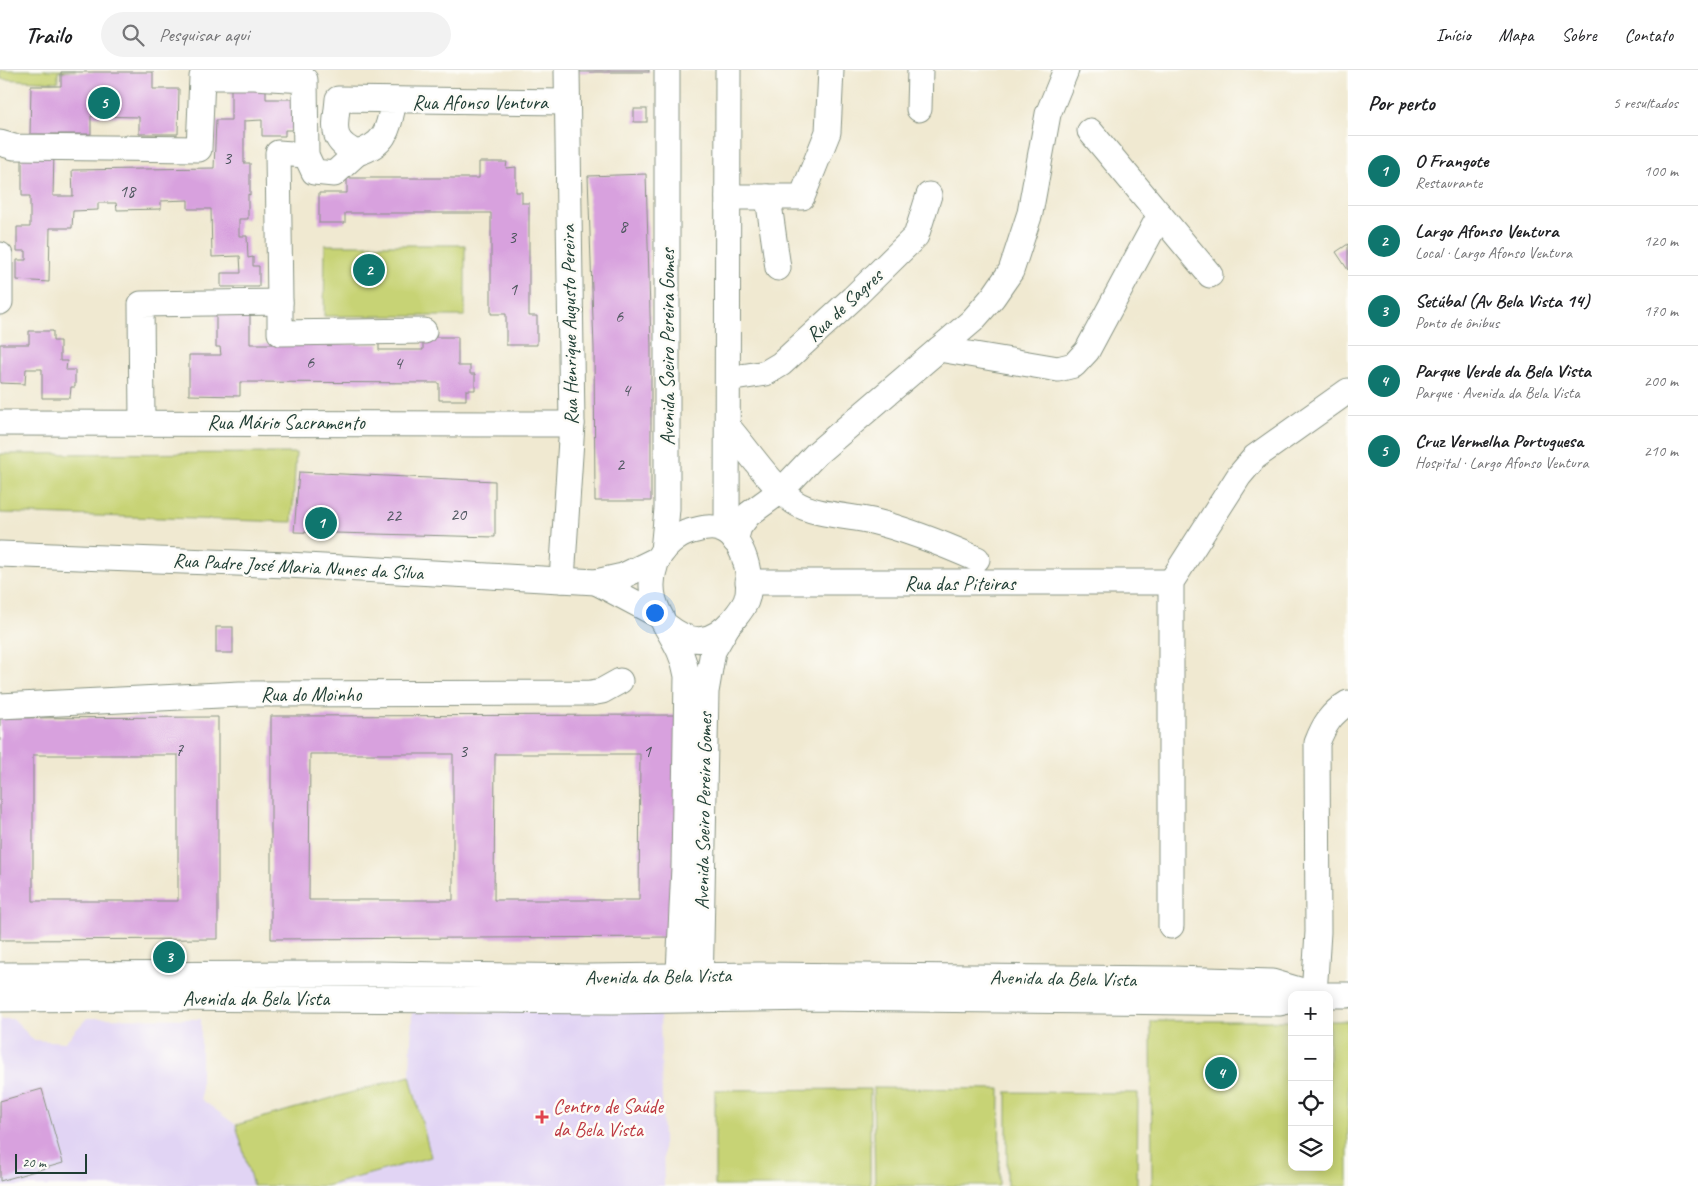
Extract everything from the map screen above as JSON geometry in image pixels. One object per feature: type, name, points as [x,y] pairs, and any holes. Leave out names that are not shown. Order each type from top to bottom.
[{"type":"street","name":"Rua Henrique Augusto Pereira","points":[[562,580],[572,424],[566,70]]},
{"type":"street","name":"Avenida Soeiro Pereira Gomes","points":[[667,70],[667,509],[660,555],[652,576],[652,589],[654,604],[680,648],[687,676],[686,804],[689,988]]},
{"type":"street","name":"Avenida Soeiro Pereira Gomes","points":[[689,988],[706,692],[713,651],[727,626],[746,601],[748,582],[743,557],[731,537],[728,427],[728,70]]},
{"type":"street","points":[[728,197],[802,197],[828,132],[831,70]]},
{"type":"street","points":[[919,109],[920,70]]},
{"type":"street","points":[[660,555],[675,539],[689,532],[707,527],[718,528],[731,537],[749,514],[782,490],[816,454],[972,321],[993,297],[1011,271],[1030,213],[1048,114],[1066,70]]},
{"type":"street","points":[[0,143],[14,147],[199,149],[202,77],[254,77],[305,80],[306,155],[314,172],[334,174],[357,153]]},
{"type":"street","name":"Rua Afonso Ventura","points":[[394,101],[382,141],[372,148],[357,153],[343,146],[336,134],[338,99],[566,102]]},
{"type":"street","points":[[1090,131],[1210,275]]},
{"type":"street","points":[[306,155],[278,153],[270,303],[280,333],[424,331]]},
{"type":"street","name":"Rua de Sagres","points":[[728,379],[766,374],[781,364],[853,298],[916,236],[929,194]]},
{"type":"street","points":[[768,197],[778,268]]},
{"type":"street","points":[[939,349],[1058,369],[1074,365],[1087,351],[1160,214]]},
{"type":"street","points":[[0,255],[0,302]]},
{"type":"street","points":[[142,422],[141,304],[270,303]]},
{"type":"street","points":[[1171,926],[1171,582],[1239,476],[1255,457],[1348,391]]},
{"type":"street","name":"Rua Mário Sacramento","points":[[0,423],[572,424]]},
{"type":"street","points":[[728,427],[795,503],[811,510],[873,522],[925,536],[977,558]]},
{"type":"street","points":[[756,460],[779,464],[796,462],[816,454]]},
{"type":"street","name":"Rua Padre José Maria Nunes da Silva","points":[[0,554],[287,565],[596,582],[623,576],[660,555]]},
{"type":"street","name":"Rua Padre José Maria Nunes da Silva","points":[[596,582],[664,621]]},
{"type":"street","name":"Rua das Piteiras","points":[[748,582],[1171,582]]},
{"type":"street","name":"Avenida Soeiro Pereira Gomes","points":[[664,621],[678,635],[705,640],[727,626]]},
{"type":"street","name":"Rua do Moinho","points":[[0,706],[240,694],[591,693],[602,691],[620,681]]},
{"type":"street","points":[[1315,991],[1318,932],[1317,743],[1323,726],[1335,711],[1348,703]]},
{"type":"street","name":"Avenida da Bela Vista","points":[[0,975],[689,988],[970,998],[1279,1003],[1288,1001]]},
{"type":"street","name":"Avenida da Bela Vista","points":[[0,999],[689,988],[1272,982],[1302,991]]},
{"type":"street","points":[[1333,995],[1348,995]]},
{"type":"shaded area","points":[[660,1011],[664,1186],[0,1186],[0,1019],[14,1019],[33,1040],[65,1042],[87,1018],[201,1019],[201,1099],[236,1125],[410,1076],[412,1012]]},
{"type":"green space","points":[[0,70],[76,70],[58,72],[58,82],[1,79]]},
{"type":"green space","points":[[325,245],[465,245],[465,316],[324,316]]},
{"type":"green space","points":[[296,453],[292,522],[0,513],[0,454]]},
{"type":"green space","points":[[1151,1021],[1288,1021],[1288,1171],[1333,1171],[1333,1021],[1348,1021],[1348,1186],[1152,1186]]},
{"type":"green space","points":[[410,1076],[431,1157],[326,1186],[253,1186],[236,1125]]},
{"type":"green space","points":[[873,1088],[1000,1089],[999,1186],[875,1186]]},
{"type":"green space","points":[[870,1089],[870,1186],[715,1186],[715,1090]]},
{"type":"green space","points":[[1007,1092],[1138,1093],[1137,1186],[1007,1186]]},
{"type":"building","points":[[578,70],[649,70],[649,72],[578,72]]},
{"type":"building","points":[[61,72],[153,72],[153,89],[179,89],[178,134],[139,134],[139,117],[91,116],[91,134],[30,134],[31,86],[61,86]]},
{"type":"building","points":[[231,85],[266,85],[266,99],[295,99],[295,130],[285,130],[285,136],[262,136],[262,120],[244,121],[244,163],[250,163],[250,195],[248,194],[248,219],[239,219],[239,236],[247,236],[248,258],[253,257],[253,266],[259,266],[259,287],[221,287],[221,273],[241,273],[240,256],[212,257],[211,209],[188,209],[188,200],[161,201],[161,209],[117,210],[116,203],[98,203],[98,210],[73,211],[72,228],[50,228],[49,282],[17,280],[17,260],[26,260],[26,251],[17,251],[17,227],[30,227],[30,196],[22,196],[22,153],[54,153],[53,196],[73,196],[72,170],[214,168],[216,120],[231,120]]},
{"type":"building","points":[[634,109],[647,109],[647,122],[634,122]]},
{"type":"building","points":[[479,162],[507,162],[506,168],[516,167],[516,192],[522,192],[522,203],[529,203],[529,316],[537,316],[537,345],[506,345],[506,314],[491,314],[491,213],[345,213],[345,223],[319,223],[319,193],[347,193],[347,178],[479,178]]},
{"type":"building","points":[[646,174],[651,347],[651,501],[595,501],[594,348],[588,176]]},
{"type":"building","points":[[1348,244],[1348,270],[1336,252]]},
{"type":"building","points":[[216,312],[250,312],[250,344],[379,344],[379,350],[423,350],[423,337],[458,337],[458,366],[470,366],[470,374],[475,374],[475,390],[466,390],[466,400],[439,400],[439,383],[240,382],[240,396],[189,395],[189,355],[221,355],[220,347],[216,347]]},
{"type":"building","points":[[29,331],[53,331],[53,341],[60,341],[60,361],[67,361],[66,370],[75,370],[75,387],[71,387],[70,398],[42,398],[42,369],[26,369],[25,384],[0,383],[0,344],[29,344]]},
{"type":"building","points":[[299,472],[495,481],[495,537],[294,532]]},
{"type":"building","points":[[216,627],[233,627],[233,653],[216,653]]},
{"type":"building","points":[[679,715],[680,937],[271,939],[271,716]],"holes":[[[310,754],[453,754],[453,900],[309,900]],[[495,754],[640,754],[639,900],[494,900]]]},
{"type":"building","points":[[218,717],[218,939],[0,940],[0,718]],"holes":[[[33,755],[178,755],[178,901],[33,901]]]},
{"type":"building","points":[[42,1089],[63,1163],[0,1181],[0,1101]]},
{"type":"place","name":"Cruz Vermelha Portuguesa","points":[[104,103]]},
{"type":"place","name":"Largo Afonso Ventura","points":[[369,270]]},
{"type":"place","name":"O Frangote","points":[[321,523]]},
{"type":"place","name":"Setúbal (Av Bela Vista 14)","points":[[169,957]]},
{"type":"place","name":"Parque Verde da Bela Vista","points":[[1221,1073]]},
{"type":"place","name":"Centro de Saúde da Bela Vista","points":[[542,1117]]}]
